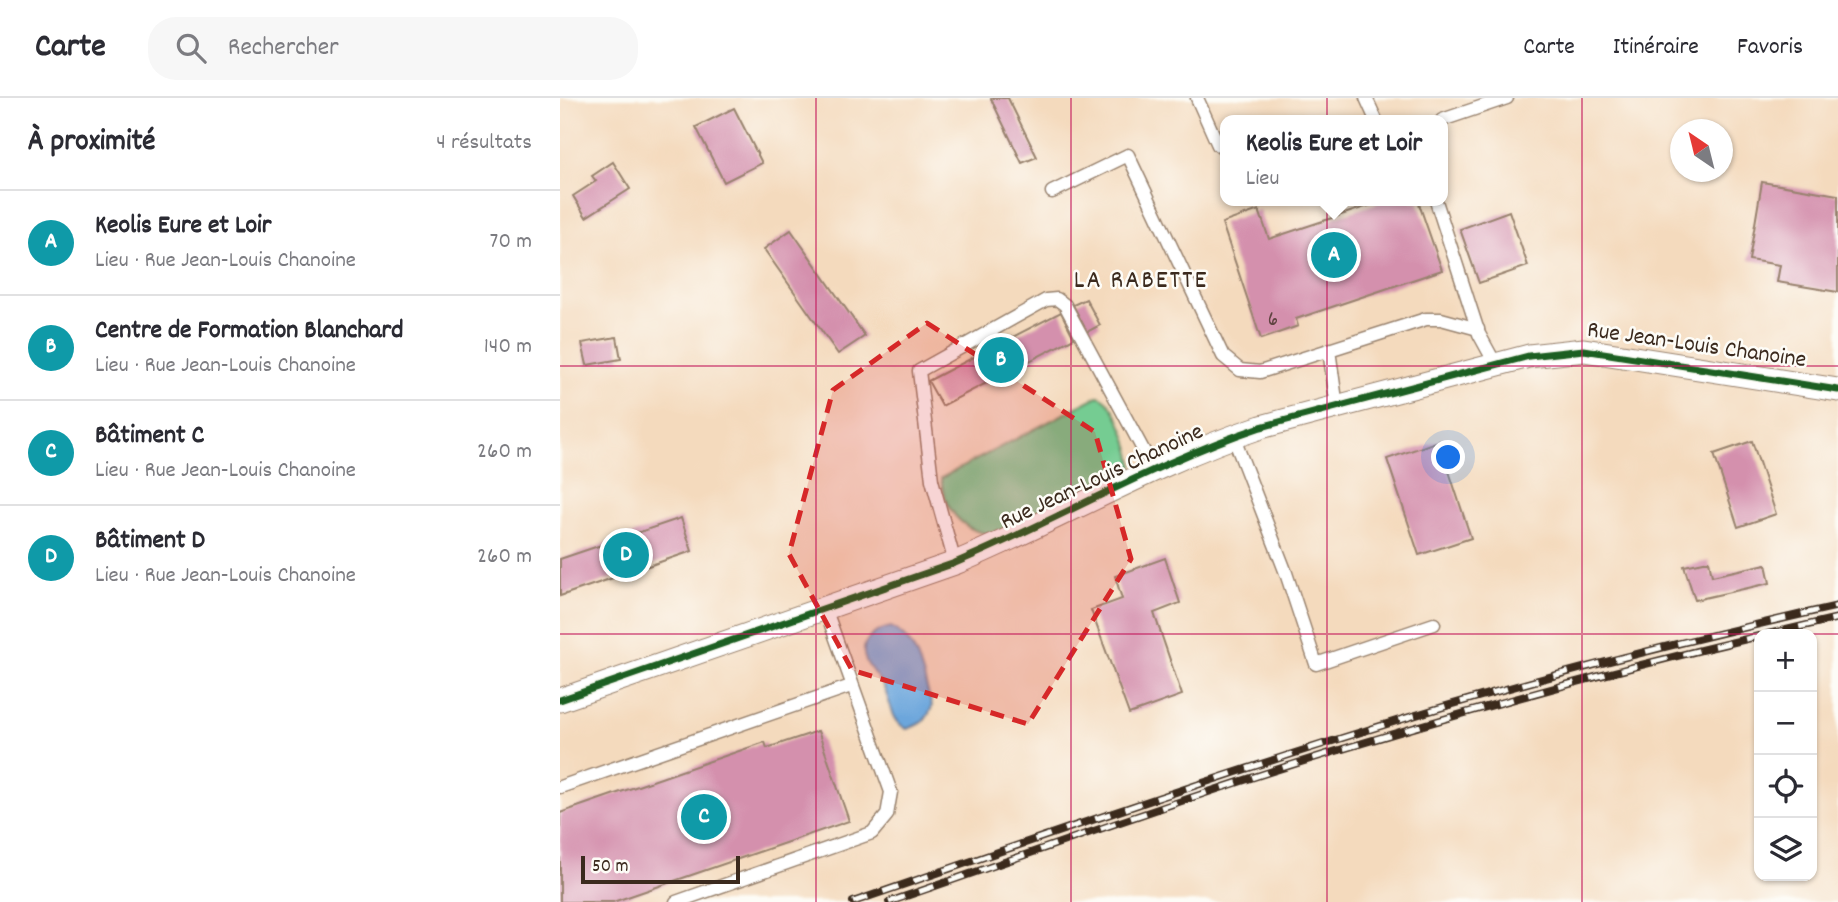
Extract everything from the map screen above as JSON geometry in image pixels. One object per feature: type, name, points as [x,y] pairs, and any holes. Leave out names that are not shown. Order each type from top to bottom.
[{"type":"street","name":"Rue Jean-Louis Chanoine","points":[[560,700],[955,563],[1017,537],[1154,470],[1233,436],[1529,356],[1584,350],[1838,390]]},
{"type":"lane","points":[[1197,98],[1220,146]]},
{"type":"lane","points":[[1367,98],[1374,115]]},
{"type":"lane","points":[[1448,118],[1507,98]]},
{"type":"lane","points":[[1052,192],[1128,155],[1223,356],[1240,370],[1260,372],[1426,318],[1441,319],[1478,329]]},
{"type":"lane","points":[[1438,206],[1478,329],[1496,365]]},
{"type":"lane","points":[[955,563],[932,480],[919,371],[1046,300],[1057,299],[1065,305],[1154,470]]},
{"type":"lane","points":[[1329,350],[1337,407]]},
{"type":"lane","points":[[1233,436],[1286,573],[1316,664],[1434,624]]},
{"type":"lane","points":[[676,902],[872,833],[887,815],[891,792],[825,608]]},
{"type":"lane","points":[[560,787],[851,686]]},
{"type":"highlighted area","points":[[927,323],[1095,432],[1131,559],[1028,724],[852,670],[789,554],[833,390]]},
{"type":"green space","points":[[1098,396],[1111,406],[1117,415],[1130,449],[1133,467],[995,535],[973,529],[957,517],[946,500],[941,478]]},
{"type":"water","points":[[891,627],[901,633],[914,651],[932,706],[923,721],[907,729],[895,717],[884,688],[865,658],[865,645],[872,635]]},
{"type":"building","points":[[1008,98],[1037,157],[1022,163],[991,99]]},
{"type":"building","points":[[734,108],[762,163],[724,182],[696,127]]},
{"type":"building","points":[[613,162],[630,189],[586,217],[573,196],[596,181],[592,176]]},
{"type":"building","points":[[1762,182],[1838,195],[1838,292],[1777,282],[1780,265],[1749,260]]},
{"type":"building","points":[[1368,206],[1420,206],[1442,270],[1296,319],[1298,326],[1261,339],[1222,223],[1259,210],[1269,239]]},
{"type":"building","points":[[1509,211],[1528,266],[1479,283],[1460,229]]},
{"type":"building","points":[[791,230],[865,336],[838,354],[764,249]]},
{"type":"building","points":[[1086,299],[1100,325],[1087,332],[1073,305]]},
{"type":"building","points":[[1061,312],[1074,338],[942,406],[928,381]]},
{"type":"building","points":[[617,337],[621,359],[587,365],[582,343]]},
{"type":"building","points":[[1439,441],[1471,538],[1419,555],[1387,459]]},
{"type":"building","points":[[1752,441],[1776,514],[1738,527],[1714,454]]},
{"type":"building","points":[[681,518],[692,551],[560,596],[560,559]]},
{"type":"building","points":[[1165,558],[1180,603],[1154,613],[1182,695],[1129,714],[1091,610],[1122,599],[1115,576]]},
{"type":"building","points":[[1709,561],[1712,576],[1766,564],[1770,583],[1695,600],[1684,566]]},
{"type":"building","points":[[818,731],[849,821],[613,902],[560,902],[560,813],[765,742],[767,748]]},
{"type":"railway","points":[[853,902],[1168,794],[1417,715],[1597,664],[1838,606]]},
{"type":"railway","points":[[1790,629],[1838,618]]},
{"type":"railway","points":[[889,902],[1306,760],[1562,686],[1754,637]]},
{"type":"cycle path","points":[[560,700],[955,563],[1183,457],[1261,427],[1529,356],[1584,350],[1838,390]]},
{"type":"place","name":"Keolis Eure et Loir","points":[[1334,255]]},
{"type":"place","name":"Centre de Formation Blanchard","points":[[1001,360]]},
{"type":"place","name":"Bâtiment D","points":[[626,555]]},
{"type":"place","name":"Bâtiment C","points":[[704,817]]},
{"type":"district","name":"LA RABETTE","points":[[1141,278]]}]
